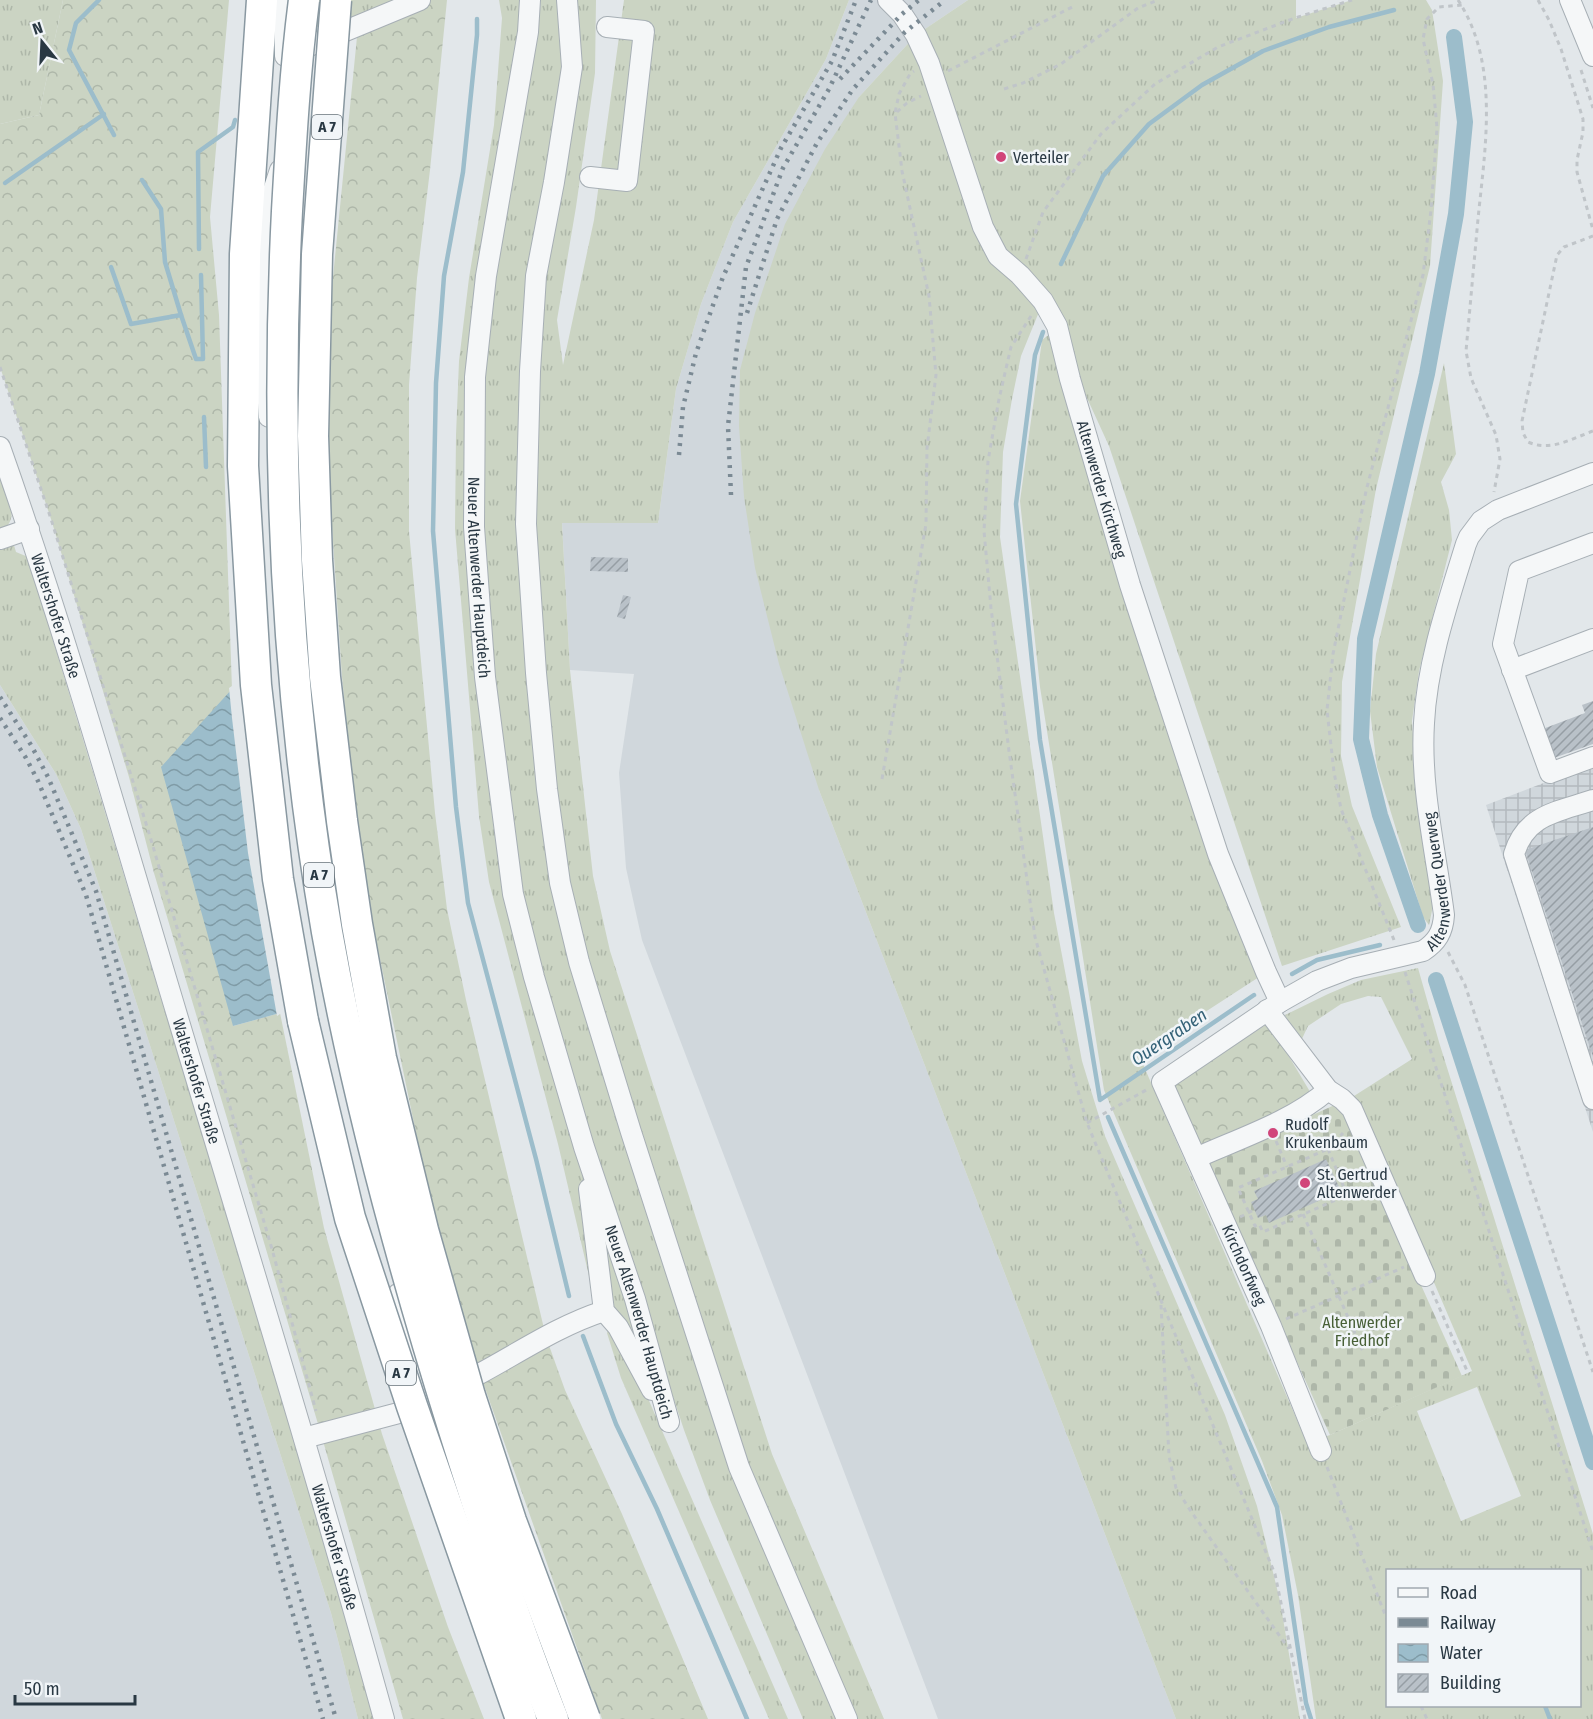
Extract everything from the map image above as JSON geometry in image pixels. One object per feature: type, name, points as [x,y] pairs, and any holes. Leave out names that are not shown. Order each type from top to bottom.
[{"type":"highway","name":"A 7","points":[[262,0],[245,254],[243,466],[256,685],[280,889],[303,1021],[350,1218],[412,1406],[521,1719]]},
{"type":"highway","name":"A 7","points":[[304,0],[289,173],[282,309],[282,433],[288,592],[295,681],[317,861],[327,929],[353,1061],[389,1211],[420,1324],[491,1548],[553,1719]]},
{"type":"highway","name":"A 7","points":[[336,0],[317,254],[314,436],[317,560],[325,677],[342,822],[357,924],[381,1058],[423,1230],[470,1396],[511,1521],[585,1719]]},
{"type":"street","points":[[286,0],[285,56],[420,0]]},
{"type":"street","name":"Neuer Altenwerder Hauptdeich","points":[[530,0],[528,32],[486,276],[475,377],[474,527],[485,677],[513,894],[534,976],[584,1146],[635,1299],[669,1422],[618,1327],[604,1311],[584,1146]]},
{"type":"street","points":[[567,0],[572,67],[536,276],[530,371],[526,524],[546,777],[560,883],[579,962],[631,1132],[739,1467],[847,1719]]},
{"type":"street","name":"Altenwerder Kirchweg","points":[[888,0],[902,14],[916,35],[933,77],[983,227],[998,256],[1020,274],[1043,301],[1057,326],[1070,379],[1130,585],[1218,854],[1266,972],[1274,1006],[1328,1089],[1352,1109],[1422,1268]]},
{"type":"street","points":[[1570,0],[1593,56]]},
{"type":"street","points":[[590,177],[627,181],[644,31],[607,27]]},
{"type":"street","points":[[280,170],[266,212],[266,374],[287,683],[320,939],[377,1212],[426,1401],[542,1719]]},
{"type":"street","name":"Waltershofer Straße","points":[[0,447],[29,529],[136,879],[312,1436],[384,1719]]},
{"type":"street","name":"Altenwerder Querweg","points":[[1161,1082],[1274,1006],[1332,974],[1368,963],[1423,951],[1437,939],[1444,915],[1425,778],[1425,703],[1431,666],[1466,544],[1481,521],[1498,510],[1593,473]]},
{"type":"street","points":[[0,539],[29,529]]},
{"type":"street","points":[[1593,543],[1519,571],[1503,644],[1550,773],[1593,757]]},
{"type":"street","points":[[1512,670],[1593,639]]},
{"type":"street","points":[[1593,800],[1541,818],[1526,828],[1518,841],[1514,854],[1593,1099]]},
{"type":"street","name":"Kirchdorfweg","points":[[1161,1082],[1271,1326],[1321,1451]]},
{"type":"street","points":[[1196,1158],[1313,1102],[1328,1089]]},
{"type":"street","points":[[312,1436],[410,1410],[484,1372],[574,1320],[604,1311]]},
{"type":"path","points":[[1004,89],[1061,64],[1138,8],[1158,0]]},
{"type":"path","points":[[1020,274],[1043,212],[1101,134],[1155,84],[1218,47],[1295,18],[1352,0]]},
{"type":"path","points":[[1458,0],[1477,38],[1485,79],[1487,130],[1466,351],[1471,378],[1496,435],[1500,459],[1494,494],[1498,510]]},
{"type":"path","points":[[1538,0],[1550,20],[1561,49],[1583,119],[1584,132],[1577,160],[1577,172],[1593,230]]},
{"type":"path","points":[[895,113],[933,77],[1076,4]]},
{"type":"path","points":[[1462,5],[1439,7],[1427,19],[1423,39],[1433,84],[1437,128],[1431,210],[1423,275],[1385,411],[1366,491],[1333,654],[1327,710],[1334,772],[1341,808],[1401,957],[1593,1552]]},
{"type":"path","points":[[882,779],[926,524],[927,448],[936,375],[929,296],[902,171],[895,113],[899,94],[909,74],[933,77]]},
{"type":"path","points":[[1593,236],[1564,246],[1557,255],[1522,421],[1523,433],[1528,442],[1537,446],[1547,447],[1593,431]]},
{"type":"path","points":[[1043,301],[1011,347],[988,461],[984,531],[1005,715],[1035,937],[1087,1123],[1275,1574],[1305,1719]]},
{"type":"path","points":[[0,367],[149,833],[272,1249],[308,1378],[312,1436]]},
{"type":"path","points":[[1437,939],[1451,956],[1465,985],[1593,1372]]},
{"type":"path","points":[[1087,1123],[1161,1082]]},
{"type":"path","points":[[1269,1125],[1287,1167]]},
{"type":"path","points":[[1328,1149],[1336,1174],[1347,1195],[1263,1232],[1259,1224],[1255,1226],[1238,1188],[1328,1149],[1349,1126]]},
{"type":"path","points":[[1237,1218],[1254,1210]]},
{"type":"path","points":[[1303,1214],[1364,1354]]},
{"type":"path","points":[[1271,1326],[1338,1296],[1422,1268],[1468,1373]]},
{"type":"path","points":[[1161,1301],[1169,1456],[1176,1488],[1291,1652]]},
{"type":"path","points":[[1321,1451],[1386,1617]]},
{"type":"shaded area","points":[[849,0],[968,0],[916,35],[859,97],[819,790],[1176,1719],[938,1719],[642,940],[626,868],[619,773],[634,674],[570,670],[562,522],[658,523],[676,389],[701,304],[733,222],[826,59]]},
{"type":"shaded area","points":[[0,685],[56,774],[81,829],[331,1613],[358,1719],[0,1719]]},
{"type":"shaded area","points":[[1593,764],[1593,1132],[1486,805]]},
{"type":"green space","points":[[0,0],[63,0],[39,115],[0,124]]},
{"type":"green space","points":[[63,0],[229,0],[210,217],[219,315],[232,689],[233,1026],[280,1013],[324,1228],[382,1434],[448,1627],[484,1719],[403,1719],[321,1434],[154,873],[129,777],[51,519],[0,367],[0,124],[39,115]]},
{"type":"green space","points":[[290,0],[404,0],[361,19],[295,31]]},
{"type":"green space","points":[[420,0],[447,0],[417,278],[409,385],[409,531],[435,813],[447,909],[466,1000],[546,1337],[565,1390],[622,1514],[708,1719],[602,1719],[480,1374],[429,1196],[373,925],[357,829],[342,677],[327,450],[330,307],[358,27]]},
{"type":"green space","points":[[499,0],[524,0],[485,248],[472,588],[490,792],[503,873],[562,1091],[573,1146],[583,1174],[588,1206],[592,1280],[589,1276],[558,1144],[489,882],[479,816],[455,529],[459,361],[469,278],[494,125],[502,18]]},
{"type":"green space","points":[[541,0],[562,0],[567,67],[523,409],[555,873],[719,1419],[844,1719],[803,1719],[710,1500],[646,1315],[530,935],[512,849],[499,747],[482,517],[484,406],[488,330],[501,239],[538,31]]},
{"type":"green space","points":[[569,0],[596,0],[595,73],[557,320],[563,365],[594,220],[624,0],[849,0],[826,59],[733,222],[701,304],[676,389],[658,523],[562,523],[570,670],[593,876],[610,951],[772,1454],[884,1719],[847,1719],[739,1467],[579,962],[536,673],[530,371],[554,182]]},
{"type":"green space","points":[[968,0],[1296,0],[1296,18],[1352,0],[1426,0],[1432,10],[1443,81],[1430,266],[1376,489],[1342,682],[1341,756],[1352,806],[1401,927],[1282,966],[1109,446],[1043,302],[1021,356],[1003,452],[1000,537],[1054,913],[1082,1061],[1105,1136],[1225,1415],[1257,1506],[1280,1601],[1300,1719],[1176,1719],[819,790],[779,664],[755,568],[744,497],[739,426],[740,370],[755,313],[785,224],[825,149],[859,97],[916,35]]},
{"type":"green space","points":[[1051,333],[1259,977],[1139,1055],[1307,1443],[1330,1435],[1472,1371],[1354,1096],[1412,1059],[1381,997],[1368,996],[1341,1004],[1308,1026],[1300,1043],[1285,1015],[1361,980],[1418,968],[1593,1534],[1593,1719],[1316,1719],[1298,1595],[1282,1515],[1262,1461],[1104,1090],[1040,687],[1020,501],[1042,340]],"holes":[[[1477,1387],[1521,1496],[1461,1521],[1417,1411]]]},
{"type":"green space","points":[[1444,363],[1456,454],[1441,482],[1449,510],[1452,540],[1419,671],[1412,721],[1415,763],[1434,901],[1429,925],[1423,917],[1377,767],[1370,711],[1376,654]]},
{"type":"green space","points":[[0,477],[11,507],[12,514],[8,525],[16,552],[28,557],[163,1005],[212,1158],[376,1719],[358,1719],[331,1613],[81,829],[56,774],[0,685]]},
{"type":"green space","points":[[1269,1023],[1309,1090],[1316,1113],[1207,1163],[1171,1084]]},
{"type":"green space","name":"Altenwerder Friedhof","points":[[1339,1103],[1462,1376],[1330,1435],[1207,1163]]},
{"type":"green space","points":[[598,1217],[651,1374],[614,1311],[610,1299]]},
{"type":"green space","points":[[610,1326],[643,1387],[788,1719],[769,1719],[621,1378],[607,1333]]},
{"type":"water","points":[[232,689],[252,851],[280,1013],[233,1026],[161,767]]},
{"type":"pier","points":[[232,686],[235,689],[270,948],[283,1012],[277,1016],[248,853],[229,688]]},
{"type":"building","name":"Verteiler","points":[[1006,151],[1008,160],[997,163],[994,155]]},
{"type":"building","points":[[591,557],[628,558],[628,572],[590,571]]},
{"type":"building","points":[[623,595],[631,597],[625,619],[617,617]]},
{"type":"building","points":[[1593,701],[1593,744],[1551,759],[1540,730],[1585,713],[1582,705]]},
{"type":"building","points":[[1593,827],[1593,1057],[1525,850]]},
{"type":"building","name":"St. Gertrud Altenwerder","points":[[1326,1159],[1341,1191],[1269,1223],[1266,1215],[1258,1218],[1251,1202],[1258,1199],[1254,1191]]},
{"type":"waterway","points":[[99,0],[76,23],[69,50],[114,135]]},
{"type":"waterway","points":[[1061,264],[1103,176],[1149,124],[1202,85],[1263,51],[1329,27],[1394,10]]},
{"type":"waterway","points":[[477,19],[463,172],[444,276],[436,383],[433,531],[456,807],[468,903],[536,1159],[569,1296]]},
{"type":"waterway","points":[[1418,925],[1380,815],[1361,739],[1365,639],[1427,374],[1456,214],[1465,122],[1454,37]]},
{"type":"waterway","points":[[5,183],[104,114]]},
{"type":"waterway","points":[[199,249],[198,152],[233,127],[235,120]]},
{"type":"waterway","points":[[142,180],[161,209],[165,262],[181,315]]},
{"type":"waterway","points":[[111,267],[131,324],[181,315],[196,359],[203,359],[201,275]]},
{"type":"waterway","points":[[1043,332],[1035,355],[1016,504],[1040,740],[1100,1100],[1254,995]]},
{"type":"waterway","points":[[204,417],[206,467]]},
{"type":"waterway","name":"Quergraben","points":[[1292,974],[1317,960],[1380,945]]},
{"type":"waterway","points":[[1436,980],[1593,1462]]},
{"type":"waterway","points":[[1108,1117],[1277,1507],[1306,1703],[1311,1719]]},
{"type":"waterway","points":[[583,1336],[616,1424],[657,1509],[747,1719]]},
{"type":"waterway","points":[[1545,1707],[1550,1719]]},
{"type":"railway","points":[[679,455],[683,407],[696,353],[723,277],[781,148],[832,61],[856,0]]},
{"type":"railway","points":[[731,495],[728,426],[746,267],[783,168],[829,89],[871,0]]},
{"type":"railway","points":[[840,79],[902,14],[919,0]]},
{"type":"railway","points":[[747,313],[777,219],[817,143],[853,89],[905,32],[945,0]]},
{"type":"railway","points":[[0,697],[31,745],[48,777],[96,891],[336,1719]]},
{"type":"railway","points":[[0,718],[38,781],[86,895],[323,1719]]},
{"type":"place","name":"Verteiler","points":[[1001,157]]},
{"type":"place","name":"Rudolf Krukenbaum","points":[[1273,1133]]},
{"type":"place","name":"St. Gertrud Altenwerder","points":[[1305,1183]]}]
